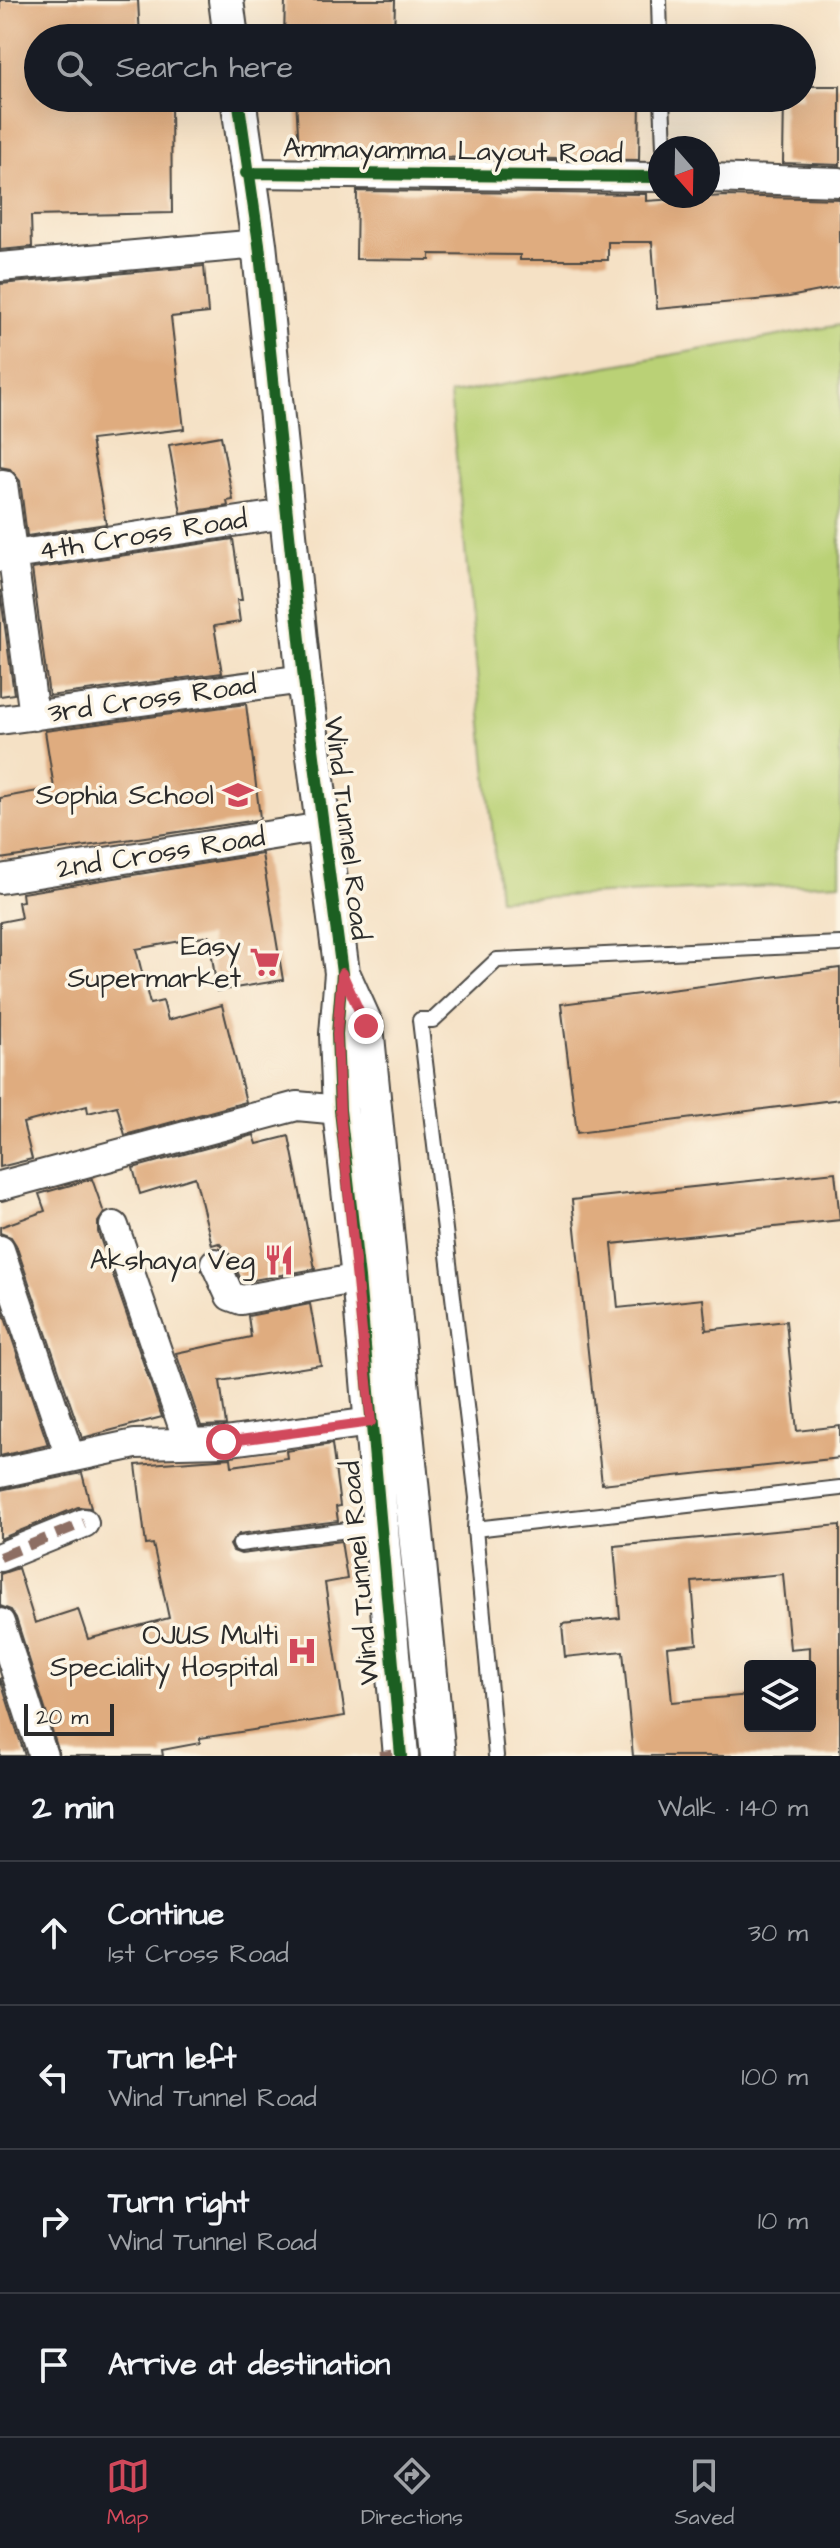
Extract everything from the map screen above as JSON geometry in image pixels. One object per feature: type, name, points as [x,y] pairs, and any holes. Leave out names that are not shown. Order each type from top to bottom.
[{"type":"street","points":[[226,0],[229,24]]},
{"type":"street","name":"Wind Tunnel Road","points":[[239,112],[246,173],[259,244],[304,679],[342,973],[337,1034],[340,1110],[359,1278],[378,1526],[401,1756]]},
{"type":"street","name":"Ammayamma Layout Road","points":[[246,173],[648,177]]},
{"type":"street","points":[[720,178],[840,182]]},
{"type":"street","points":[[0,267],[259,244]]},
{"type":"street","points":[[3,484],[5,556],[34,716]]},
{"type":"street","name":"4th Cross Road","points":[[5,556],[286,514]]},
{"type":"street","name":"3rd Cross Road","points":[[0,720],[304,679]]},
{"type":"street","name":"2nd Cross Road","points":[[0,879],[322,827]]},
{"type":"street","name":"Wind Tunnel Road","points":[[342,973],[366,1026],[438,1756]]},
{"type":"street","points":[[0,1186],[297,1106],[340,1110]]},
{"type":"street","points":[[114,1226],[188,1441]]},
{"type":"street","points":[[0,1250],[70,1457]]},
{"type":"street","points":[[215,1263],[230,1296],[241,1300],[359,1278]]},
{"type":"street","points":[[0,1473],[135,1444],[224,1442],[371,1422]]},
{"type":"street","points":[[0,1557],[84,1523]]},
{"type":"street","points":[[0,1623],[43,1756]]},
{"type":"lane","points":[[659,0],[660,24]]},
{"type":"lane","points":[[663,112],[664,136]]},
{"type":"lane","points":[[496,1756],[475,1529],[477,1498],[420,1020],[433,1020],[497,960],[840,944]]},
{"type":"lane","points":[[475,1529],[840,1488]]},
{"type":"lane","points":[[240,1544],[378,1526]]},
{"type":"green space","points":[[840,325],[840,883],[499,899],[450,394]]},
{"type":"building","points":[[0,0],[138,0],[139,24],[24,24],[24,112],[171,112],[172,213],[31,216],[32,247],[0,250]]},
{"type":"building","points":[[285,0],[395,0],[394,24],[284,24]]},
{"type":"building","points":[[816,86],[840,86],[840,165],[783,163],[784,112],[816,112]]},
{"type":"building","points":[[297,112],[640,112],[639,160],[330,156],[330,150],[299,150]]},
{"type":"building","points":[[357,191],[646,194],[648,208],[720,208],[720,196],[724,196],[840,199],[840,287],[789,297],[657,309],[652,242],[608,242],[608,260],[520,260],[520,255],[430,254],[430,260],[356,259]]},
{"type":"building","points":[[204,266],[208,313],[171,317],[184,429],[91,440],[106,524],[27,536],[20,481],[10,469],[0,467],[0,284]]},
{"type":"building","points":[[221,436],[233,500],[227,501],[228,506],[181,513],[169,445]]},
{"type":"building","points":[[233,539],[242,600],[237,600],[240,622],[214,626],[222,673],[49,696],[32,569]]},
{"type":"building","points":[[0,590],[14,694],[0,696]]},
{"type":"building","points":[[246,704],[260,818],[257,820],[0,859],[0,798],[54,788],[45,731]]},
{"type":"building","points":[[262,854],[283,980],[217,991],[209,936],[136,949],[150,1004],[163,1001],[168,1020],[222,1005],[246,1102],[125,1135],[117,1106],[88,1113],[87,1106],[23,1123],[32,1159],[0,1167],[0,922],[21,918],[18,902],[23,901],[22,893]]},
{"type":"building","points":[[840,968],[840,1099],[577,1133],[561,1004]]},
{"type":"building","points":[[254,1135],[257,1144],[289,1136],[315,1269],[242,1282],[230,1255],[219,1243],[212,1245],[195,1177],[140,1194],[133,1168]]},
{"type":"building","points":[[835,1172],[840,1220],[612,1244],[618,1308],[703,1299],[706,1330],[786,1321],[797,1431],[840,1426],[840,1458],[602,1484],[572,1200]]},
{"type":"building","points":[[92,1179],[104,1213],[98,1222],[98,1232],[162,1417],[82,1438],[16,1245],[11,1237],[0,1233],[0,1227],[45,1211],[39,1194]]},
{"type":"building","points":[[0,1303],[48,1445],[0,1456]]},
{"type":"building","points":[[310,1304],[321,1365],[220,1381],[226,1425],[201,1426],[176,1353],[251,1337],[248,1316]]},
{"type":"building","points":[[332,1444],[340,1506],[336,1507],[338,1521],[239,1534],[230,1545],[233,1551],[241,1554],[341,1541],[347,1579],[325,1583],[345,1716],[200,1738],[200,1743],[162,1750],[163,1756],[60,1756],[16,1618],[11,1610],[0,1606],[0,1574],[18,1568],[35,1623],[78,1609],[88,1639],[169,1618],[153,1544],[146,1545],[136,1465],[231,1458],[232,1466],[287,1458],[286,1451]]},
{"type":"building","points":[[82,1473],[91,1508],[78,1507],[0,1539],[0,1490]]},
{"type":"building","points":[[840,1525],[840,1756],[633,1756],[623,1651],[565,1657],[562,1624],[620,1618],[614,1546]],"holes":[[[783,1574],[790,1649],[810,1647],[810,1660],[816,1660],[816,1732],[744,1732],[744,1696],[672,1702],[667,1647],[697,1644],[692,1582]]]},
{"type":"building","points":[[0,1678],[25,1756],[0,1756]]},
{"type":"marked path","points":[[0,1557],[84,1523]]},
{"type":"marked path","points":[[380,1756],[400,1754]]},
{"type":"cycle path","points":[[240,112],[259,244],[304,679],[342,973],[337,1034],[340,1110],[359,1278],[401,1756]]},
{"type":"cycle path","points":[[246,173],[648,177]]},
{"type":"place","name":"Sophia School","points":[[238,795]]},
{"type":"place","name":"Easy Supermarket","points":[[265,962]]},
{"type":"place","name":"Akshaya Veg","points":[[279,1260]]},
{"type":"place","name":"OJUS Multi Speciality Hospital","points":[[302,1651]]},
{"type":"route","points":[[224,1442],[371,1422],[340,1110],[337,1034],[342,973],[366,1026]]}]
